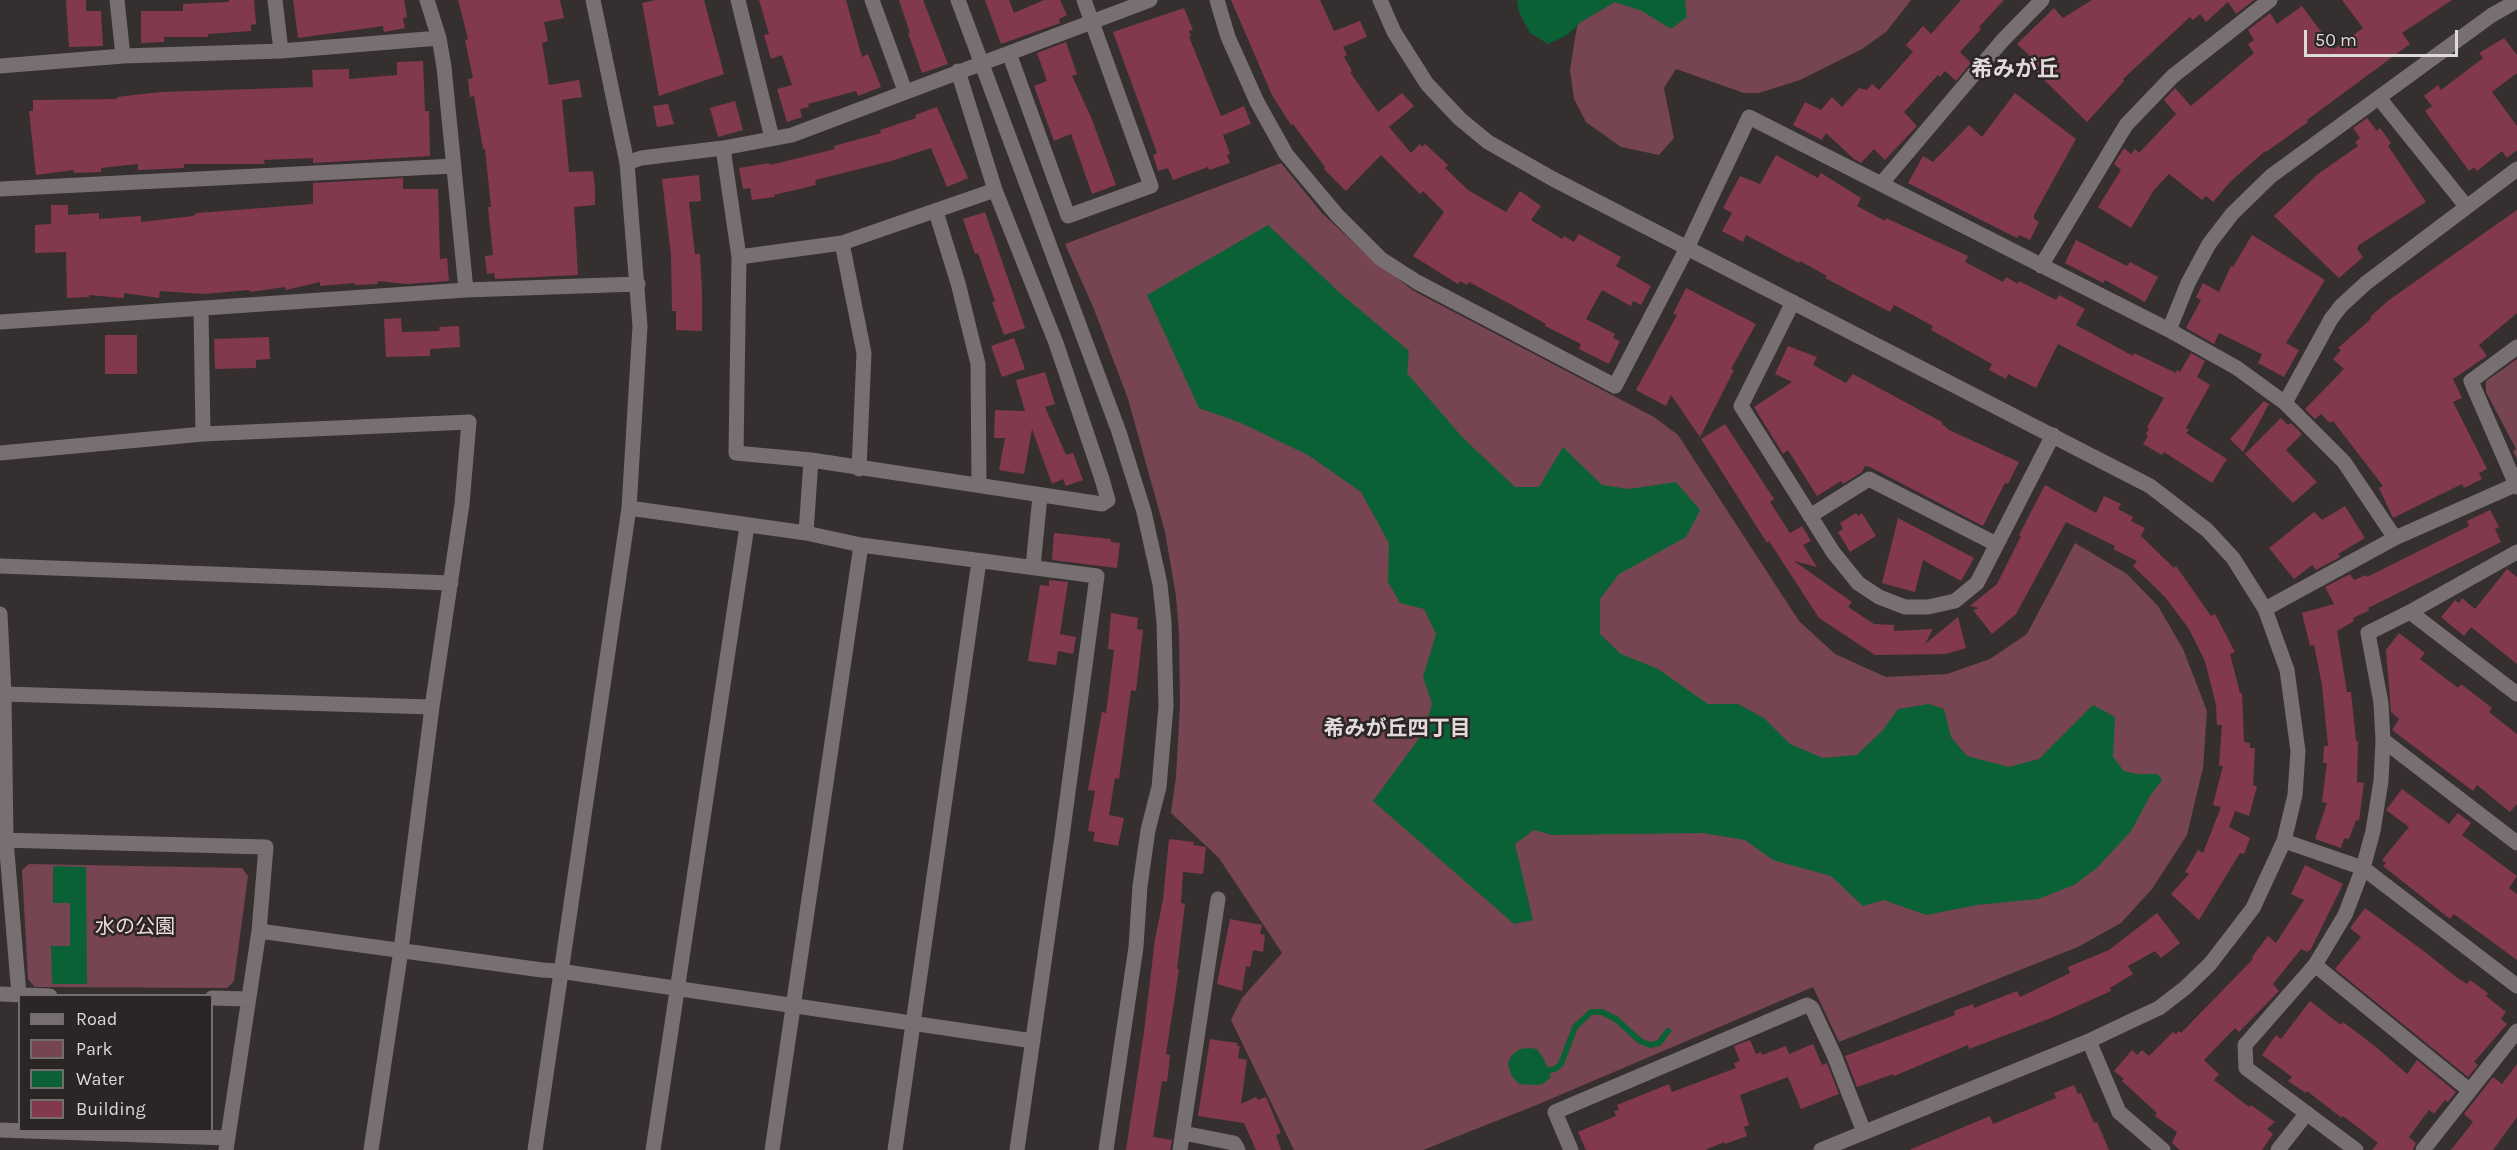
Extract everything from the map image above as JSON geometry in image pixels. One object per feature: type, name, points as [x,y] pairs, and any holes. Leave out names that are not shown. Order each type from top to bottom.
[{"type":"street","points":[[117,0],[123,56]]},
{"type":"street","points":[[275,0],[281,51]]},
{"type":"street","points":[[427,0],[439,38],[466,290]]},
{"type":"street","points":[[535,1150],[559,970],[629,508],[640,326],[627,163],[593,0]]},
{"type":"street","points":[[738,0],[772,138]]},
{"type":"street","points":[[872,0],[905,91]]},
{"type":"street","points":[[958,0],[1119,432],[1144,512],[1162,603],[1166,706],[1159,787],[1148,830],[1140,886],[1136,947],[1106,1150]]},
{"type":"street","points":[[1009,53],[1068,216],[1151,186],[1084,0]]},
{"type":"street","points":[[627,163],[641,158],[723,148],[792,135],[1150,0]]},
{"type":"street","points":[[1217,0],[1228,36],[1257,102],[1286,154],[1337,215],[1381,259],[1417,282],[1615,386],[1687,248],[1749,117],[2169,330],[2237,368],[2285,403],[2344,462],[2395,538]]},
{"type":"street","points":[[1380,0],[1394,32],[1427,84],[1467,125],[1488,142],[1553,179],[2150,486],[2184,510],[2233,558],[2265,609],[2287,670],[2298,751],[2295,795],[2284,840],[2253,908],[2210,964],[2185,988],[2159,1008],[2089,1041],[1821,1150]]},
{"type":"street","points":[[1881,184],[2002,42],[2042,0]]},
{"type":"street","points":[[2041,266],[2126,125],[2173,76],[2270,0]]},
{"type":"street","points":[[2169,330],[2188,283],[2209,244],[2232,214],[2271,176],[2492,15],[2517,1]]},
{"type":"street","points":[[0,66],[123,56],[281,51],[439,38]]},
{"type":"street","points":[[723,148],[739,257],[736,453],[811,460],[1102,504],[1108,500],[1056,343],[996,190],[958,71]]},
{"type":"street","points":[[2379,98],[2466,206]]},
{"type":"street","points":[[0,189],[454,166]]},
{"type":"street","points":[[2285,403],[2331,319],[2341,306],[2366,283],[2517,169]]},
{"type":"street","points":[[739,257],[842,243],[996,190]]},
{"type":"street","points":[[936,212],[958,283],[978,364],[979,484]]},
{"type":"street","points":[[842,243],[864,353],[859,469]]},
{"type":"street","points":[[0,321],[466,290],[638,284]]},
{"type":"street","points":[[1793,302],[1742,406],[1833,552],[1858,583],[1880,597],[1905,607],[1928,607],[1955,601],[1977,584],[2053,435]]},
{"type":"street","points":[[201,308],[203,434]]},
{"type":"street","points":[[2265,609],[2395,538],[2517,485],[2471,381],[2517,346]]},
{"type":"street","points":[[0,453],[203,434],[469,422],[462,504],[432,707],[401,950],[371,1150]]},
{"type":"street","points":[[806,533],[811,460]]},
{"type":"street","points":[[1810,516],[1869,479],[1996,544]]},
{"type":"street","points":[[1033,567],[1040,496]]},
{"type":"street","points":[[629,508],[806,533],[861,544],[1097,576],[1017,1150]]},
{"type":"street","points":[[653,1150],[747,526]]},
{"type":"street","points":[[772,1150],[861,544]]},
{"type":"street","points":[[2356,1150],[2246,1068],[2245,1045],[2315,965],[2345,915],[2363,868],[2373,831],[2381,781],[2383,740],[2381,703],[2368,633],[2517,552]]},
{"type":"street","points":[[895,1150],[979,561]]},
{"type":"street","points":[[0,566],[451,584]]},
{"type":"street","points":[[2410,612],[2517,694]]},
{"type":"street","points":[[0,614],[4,694],[3,840],[19,994]]},
{"type":"street","points":[[4,694],[432,707]]},
{"type":"street","points":[[2383,740],[2517,843]]},
{"type":"street","points":[[3,840],[266,847],[259,931],[227,1144],[32,1132]]},
{"type":"street","points":[[2284,840],[2363,868],[2517,986]]},
{"type":"street","points":[[1180,1150],[1218,899]]},
{"type":"street","points":[[259,931],[542,970],[559,970],[913,1025],[1033,1041]]},
{"type":"street","points":[[2315,965],[2469,1090]]},
{"type":"street","points":[[0,994],[18,995]]},
{"type":"street","points":[[213,998],[248,999]]},
{"type":"street","points":[[1571,1150],[1555,1112],[1807,1005],[1812,1008],[1834,1055],[1864,1132]]},
{"type":"street","points":[[2423,1150],[2517,1031]]},
{"type":"street","points":[[2089,1041],[2119,1112],[2163,1150]]},
{"type":"street","points":[[2278,1150],[2307,1113]]},
{"type":"street","points":[[0,1130],[18,1131]]},
{"type":"street","points":[[1183,1133],[1234,1143],[1238,1150]]},
{"type":"green space","points":[[1591,0],[1911,0],[1886,32],[1862,49],[1800,80],[1759,93],[1744,93],[1676,69],[1664,88],[1674,138],[1659,155],[1621,147],[1586,122],[1574,99],[1570,70],[1575,38],[1581,7]]},
{"type":"green space","points":[[1281,163],[1322,213],[1371,259],[1414,291],[1654,417],[1678,435],[1799,621],[1835,654],[1886,677],[1947,674],[1990,659],[2027,634],[2075,543],[2127,574],[2158,606],[2183,649],[2207,711],[2203,768],[2187,835],[2152,889],[2121,923],[2078,947],[1839,1042],[1813,987],[1539,1104],[1423,1150],[1294,1150],[1231,1020],[1242,998],[1282,953],[1219,858],[1171,813],[1176,777],[1180,705],[1179,634],[1176,596],[1165,532],[1128,399],[1094,309],[1065,244]]},
{"type":"green space","points":[[2517,359],[2517,459],[2513,451],[2516,449],[2486,392],[2486,381]]},
{"type":"green space","name":"水の公園","points":[[29,864],[242,868],[248,876],[234,981],[227,988],[35,987],[28,979],[22,870]]},
{"type":"water","points":[[1517,0],[1685,0],[1687,17],[1671,29],[1642,11],[1615,2],[1581,22],[1567,35],[1548,44],[1530,33],[1519,12]]},
{"type":"water","points":[[1268,225],[1340,293],[1409,351],[1407,373],[1462,437],[1515,487],[1539,487],[1563,447],[1602,485],[1629,489],[1676,482],[1700,510],[1686,537],[1619,574],[1600,599],[1600,634],[1621,654],[1658,669],[1708,704],[1738,704],[1764,718],[1790,744],[1823,758],[1857,755],[1883,730],[1898,709],[1929,704],[1944,709],[1951,737],[1967,756],[2009,767],[2039,759],[2093,705],[2115,717],[2113,757],[2124,771],[2137,774],[2158,774],[2162,780],[2150,796],[2131,831],[2097,868],[2074,885],[2038,899],[1977,905],[1926,915],[1884,900],[1863,906],[1831,876],[1773,860],[1745,840],[1703,833],[1552,835],[1534,830],[1515,844],[1533,920],[1514,924],[1373,801],[1423,733],[1432,704],[1423,677],[1436,634],[1424,609],[1400,603],[1388,582],[1389,543],[1361,492],[1308,455],[1241,423],[1199,408],[1147,295]]},
{"type":"water","points":[[53,866],[86,867],[87,984],[52,984],[51,946],[70,946],[70,903],[53,903]]},
{"type":"water","points":[[1520,1049],[1537,1049],[1551,1077],[1543,1084],[1519,1084],[1511,1075],[1508,1064],[1511,1056]]},
{"type":"building","points":[[66,0],[86,0],[86,11],[101,11],[103,46],[69,47]]},
{"type":"building","points":[[229,0],[254,0],[256,24],[251,25],[251,31],[208,34],[208,37],[164,37],[164,42],[141,43],[141,11],[183,11],[183,4],[229,2]]},
{"type":"building","points":[[293,0],[404,0],[407,17],[403,18],[405,28],[384,32],[383,26],[298,38]]},
{"type":"building","points":[[458,0],[560,0],[564,18],[544,22],[548,41],[542,43],[549,85],[579,80],[582,97],[562,100],[569,172],[593,171],[595,188],[595,205],[574,207],[578,275],[495,279],[494,273],[487,274],[485,256],[493,255],[485,149],[483,149],[474,96],[470,97],[468,79],[473,78],[465,40],[468,39]]},
{"type":"building","points":[[656,0],[704,0],[724,74],[659,96],[642,3]]},
{"type":"building","points":[[759,0],[846,0],[862,57],[868,54],[881,87],[858,96],[856,91],[808,104],[809,107],[800,109],[802,117],[787,122],[777,89],[792,85],[782,55],[771,59],[764,35],[769,34]]},
{"type":"building","points":[[899,0],[923,0],[948,64],[922,73]]},
{"type":"building","points":[[985,0],[1009,0],[1014,13],[1044,0],[1060,0],[1067,15],[1059,19],[1060,23],[1001,44]]},
{"type":"building","points":[[1231,0],[1320,0],[1334,31],[1360,21],[1367,37],[1343,47],[1347,55],[1344,57],[1352,71],[1350,72],[1378,112],[1402,93],[1414,106],[1389,127],[1411,153],[1420,144],[1422,147],[1425,144],[1448,165],[1445,168],[1468,190],[1506,212],[1520,191],[1541,206],[1531,220],[1562,239],[1564,236],[1574,242],[1579,234],[1621,257],[1616,266],[1651,286],[1641,305],[1633,301],[1631,306],[1602,290],[1586,319],[1615,334],[1613,338],[1620,341],[1609,364],[1579,349],[1581,344],[1545,326],[1546,324],[1512,305],[1469,282],[1467,285],[1460,281],[1458,284],[1413,256],[1444,212],[1423,191],[1420,194],[1381,155],[1346,191],[1324,169],[1325,167],[1293,124],[1291,125],[1272,95]]},
{"type":"building","points":[[1961,0],[2004,0],[1960,52],[1971,63],[1956,81],[1945,71],[1940,77],[1938,75],[1904,112],[1917,126],[1885,160],[1874,149],[1861,163],[1826,133],[1822,140],[1793,125],[1805,102],[1821,110],[1832,97],[1842,107],[1859,88],[1867,90],[1872,84],[1879,90],[1913,52],[1906,45],[1923,26],[1931,34]]},
{"type":"building","points":[[2092,0],[2254,0],[2236,14],[2228,2],[2206,22],[2200,14],[2193,20],[2190,17],[2123,79],[2124,81],[2087,122],[2028,64],[2033,59],[2017,44],[2054,8],[2063,18]]},
{"type":"building","points":[[2342,0],[2452,0],[2402,33],[2410,44],[2307,120],[2308,122],[2265,151],[2230,182],[2213,202],[2206,196],[2202,200],[2169,174],[2154,190],[2131,228],[2098,207],[2121,170],[2114,164],[2124,148],[2131,154],[2135,149],[2139,153],[2176,114],[2164,100],[2175,88],[2191,106],[2254,53],[2248,44],[2254,40],[2248,30],[2270,13],[2277,24],[2302,6],[2334,49],[2363,28]]},
{"type":"building","points":[[1184,8],[1193,30],[1189,31],[1191,36],[1189,37],[1221,116],[1244,106],[1251,124],[1223,135],[1230,154],[1227,155],[1230,163],[1209,170],[1208,167],[1173,180],[1168,168],[1158,171],[1153,155],[1157,153],[1113,32]]},
{"type":"building","points":[[2504,38],[2517,55],[2517,73],[2492,92],[2517,126],[2517,150],[2507,158],[2502,151],[2477,171],[2474,167],[2469,171],[2425,111],[2432,106],[2424,96],[2438,85],[2441,90],[2483,58],[2479,53]]},
{"type":"building","points":[[1066,42],[1077,74],[1072,76],[1091,117],[1116,185],[1092,194],[1071,134],[1054,141],[1034,86],[1047,81],[1037,53]]},
{"type":"building","points":[[423,61],[425,111],[429,111],[430,156],[313,163],[313,158],[264,160],[265,164],[184,164],[184,168],[138,170],[138,164],[101,168],[101,172],[74,173],[74,170],[36,175],[29,111],[33,111],[33,100],[117,99],[117,97],[161,92],[313,87],[312,70],[349,69],[349,79],[397,75],[397,62]]},
{"type":"building","points":[[2015,93],[2076,139],[2034,215],[2034,219],[2039,222],[2030,240],[2019,235],[2017,238],[1908,183],[1923,156],[1933,162],[1969,125],[1982,137]]},
{"type":"building","points":[[735,101],[743,130],[718,137],[710,108]]},
{"type":"building","points":[[668,104],[674,124],[657,127],[653,106]]},
{"type":"building","points":[[937,107],[968,178],[947,187],[931,148],[891,161],[815,180],[816,185],[774,195],[775,197],[752,200],[750,188],[743,189],[739,168],[769,163],[770,165],[835,149],[834,146],[881,133],[880,130],[916,118],[915,115]]},
{"type":"building","points":[[2367,118],[2377,131],[2380,128],[2391,143],[2388,146],[2426,202],[2359,245],[2357,249],[2363,257],[2339,278],[2274,216],[2318,174],[2358,146],[2355,142],[2360,138],[2353,128]]},
{"type":"building","points":[[1776,155],[1818,178],[1821,173],[1861,198],[1857,206],[1885,221],[1886,218],[1968,256],[1965,262],[2003,282],[2006,277],[2018,284],[2019,281],[2056,300],[2059,295],[2085,309],[2076,325],[2133,356],[2134,353],[2176,373],[2177,370],[2180,372],[2191,353],[2205,361],[2197,377],[2210,385],[2186,428],[2189,430],[2186,433],[2227,459],[2212,483],[2164,452],[2162,455],[2143,444],[2148,436],[2147,427],[2164,398],[2058,344],[2036,388],[2008,374],[2006,379],[1989,370],[1992,364],[1931,330],[1933,326],[1894,305],[1890,312],[1825,278],[1827,276],[1800,261],[1799,263],[1746,235],[1743,242],[1722,231],[1732,213],[1723,208],[1740,176],[1760,184]]},
{"type":"building","points":[[699,175],[701,201],[689,202],[695,254],[700,254],[702,331],[676,330],[676,311],[672,311],[671,255],[662,179]]},
{"type":"building","points":[[403,178],[403,189],[438,189],[440,259],[447,258],[449,281],[406,284],[378,281],[378,284],[320,286],[320,282],[286,290],[285,287],[250,292],[249,290],[203,294],[160,291],[159,298],[124,293],[124,298],[89,295],[89,297],[67,298],[66,252],[35,253],[35,225],[51,224],[51,205],[68,205],[68,215],[99,213],[99,219],[141,216],[141,222],[193,216],[197,213],[313,204],[313,183]]},
{"type":"building","points":[[2517,210],[2517,313],[2479,345],[2487,356],[2453,379],[2462,398],[2453,402],[2487,469],[2479,473],[2482,479],[2464,488],[2462,484],[2393,518],[2379,488],[2383,486],[2333,421],[2330,423],[2321,414],[2315,419],[2305,409],[2344,369],[2333,359],[2341,350],[2338,348],[2372,318],[2370,317],[2389,300]]},
{"type":"building","points":[[985,212],[1025,328],[1004,335],[992,302],[995,301],[963,219]]},
{"type":"building","points":[[2252,235],[2325,280],[2286,343],[2299,350],[2284,377],[2258,363],[2262,354],[2219,333],[2214,344],[2186,328],[2201,300],[2196,297],[2203,283],[2219,292],[2231,266],[2233,267]]},
{"type":"building","points":[[2076,240],[2127,266],[2130,262],[2158,277],[2145,302],[2105,280],[2103,283],[2065,263]]},
{"type":"building","points":[[1686,288],[1756,324],[1731,369],[1734,370],[1700,437],[1671,395],[1666,406],[1636,390],[1677,315],[1673,314]]},
{"type":"building","points":[[401,318],[402,332],[440,331],[439,327],[459,326],[460,347],[430,349],[430,356],[386,357],[384,319]]},
{"type":"building","points":[[105,335],[137,335],[137,374],[105,374]]},
{"type":"building","points":[[269,337],[270,359],[256,360],[256,368],[215,369],[214,339]]},
{"type":"building","points":[[1014,338],[1025,369],[1002,377],[991,346]]},
{"type":"building","points":[[1788,346],[1817,357],[1813,365],[1846,383],[1853,374],[1942,422],[1949,430],[2019,462],[2008,484],[2005,483],[1983,526],[1865,466],[1862,472],[1843,484],[1841,481],[1817,496],[1788,450],[1783,454],[1754,407],[1792,382],[1775,374]]},
{"type":"building","points":[[1045,372],[1055,404],[1045,407],[1066,455],[1073,453],[1083,480],[1066,486],[1063,479],[1052,484],[1032,429],[1024,474],[999,470],[1005,438],[994,438],[995,410],[1025,411],[1016,380]]},
{"type":"building","points":[[2264,401],[2269,404],[2243,452],[2230,439]]},
{"type":"building","points":[[2281,418],[2288,425],[2291,423],[2302,434],[2286,450],[2317,482],[2293,503],[2245,454]]},
{"type":"building","points":[[1725,424],[1774,499],[1770,502],[1790,533],[1802,526],[1811,541],[1803,545],[1817,567],[1794,561],[1852,602],[1848,607],[1874,624],[1894,625],[1894,631],[1933,629],[1925,644],[1958,617],[1966,648],[1946,654],[1875,655],[1819,618],[1769,541],[1767,543],[1701,439]]},
{"type":"building","points":[[2045,485],[2096,513],[2104,496],[2121,504],[2118,509],[2133,517],[2131,521],[2145,528],[2141,536],[2174,568],[2176,566],[2211,616],[2215,614],[2235,652],[2230,654],[2240,693],[2242,693],[2244,742],[2250,743],[2250,748],[2255,748],[2253,785],[2257,786],[2249,816],[2235,811],[2229,827],[2250,838],[2244,854],[2240,853],[2199,920],[2171,894],[2189,874],[2185,872],[2198,850],[2203,853],[2221,807],[2213,805],[2223,766],[2219,766],[2222,725],[2217,725],[2216,705],[2205,661],[2189,629],[2165,597],[2133,566],[2137,561],[2113,549],[2115,546],[2066,522],[2016,614],[1992,634],[1973,610],[1979,608],[1970,606],[1997,584]]},
{"type":"building","points":[[2345,506],[2365,538],[2338,554],[2340,557],[2316,570],[2312,565],[2294,579],[2269,548],[2314,512],[2322,520]]},
{"type":"building","points":[[2490,510],[2499,527],[2495,529],[2501,542],[2368,608],[2370,610],[2353,618],[2354,621],[2337,631],[2347,692],[2351,692],[2356,741],[2358,741],[2357,782],[2364,783],[2359,821],[2356,820],[2349,839],[2344,838],[2341,848],[2315,839],[2327,803],[2322,802],[2327,763],[2323,763],[2324,746],[2328,746],[2322,685],[2314,645],[2310,646],[2302,613],[2334,604],[2325,587],[2350,574],[2354,580],[2366,575],[2367,577],[2469,526],[2467,521]]},
{"type":"building","points":[[1856,513],[1858,516],[1862,513],[1876,536],[1850,552],[1838,532],[1843,529],[1840,523]]},
{"type":"building","points":[[1898,518],[1974,558],[1961,581],[1923,560],[1915,592],[1882,583]]},
{"type":"building","points":[[1054,533],[1111,539],[1111,542],[1120,543],[1117,568],[1052,560]]},
{"type":"building","points":[[2507,569],[2517,577],[2517,664],[2471,627],[2464,636],[2441,617],[2455,600],[2459,603],[2462,598],[2475,609]]},
{"type":"building","points":[[1049,580],[1068,582],[1060,634],[1076,637],[1073,654],[1058,651],[1056,665],[1028,661],[1040,585],[1049,586]]},
{"type":"building","points":[[1111,613],[1138,618],[1137,629],[1143,630],[1136,691],[1131,690],[1119,779],[1115,778],[1109,815],[1124,818],[1118,846],[1093,841],[1095,832],[1088,831],[1095,791],[1088,790],[1102,712],[1106,713],[1114,650],[1108,649]]},
{"type":"building","points":[[2399,633],[2425,653],[2420,659],[2458,688],[2461,684],[2492,708],[2489,712],[2517,734],[2517,804],[2510,812],[2477,785],[2473,791],[2392,730],[2399,719],[2391,712],[2386,650]]},
{"type":"building","points":[[2402,789],[2449,824],[2458,813],[2471,823],[2462,835],[2517,876],[2509,888],[2517,894],[2517,960],[2454,914],[2450,919],[2383,866],[2386,863],[2382,860],[2409,827],[2386,810]]},
{"type":"building","points":[[1169,839],[1194,842],[1193,845],[1206,847],[1203,874],[1183,872],[1181,903],[1185,904],[1177,969],[1179,969],[1166,1054],[1170,1055],[1169,1065],[1167,1082],[1162,1081],[1153,1137],[1172,1140],[1170,1150],[1126,1150],[1155,939],[1163,900]]},
{"type":"building","points":[[2305,865],[2343,884],[2310,951],[2301,949],[2273,984],[2279,991],[2239,1032],[2235,1028],[2204,1060],[2219,1074],[2214,1080],[2249,1107],[2251,1105],[2275,1122],[2267,1129],[2273,1134],[2262,1150],[2180,1150],[2172,1143],[2177,1132],[2155,1116],[2157,1113],[2114,1071],[2132,1050],[2137,1055],[2142,1050],[2149,1056],[2173,1032],[2181,1033],[2253,959],[2252,957],[2268,936],[2276,943],[2304,900],[2291,894]]},
{"type":"building","points":[[2365,908],[2456,977],[2467,984],[2470,980],[2488,993],[2486,996],[2506,1012],[2501,1019],[2507,1024],[2474,1062],[2478,1065],[2468,1077],[2335,969],[2361,937],[2350,928]]},
{"type":"building","points":[[2157,913],[2180,943],[2161,958],[2155,951],[2128,966],[2133,974],[2110,988],[2111,991],[2051,1018],[1969,1049],[1968,1045],[1894,1076],[1893,1074],[1857,1087],[1845,1056],[1955,1015],[1954,1011],[1973,1004],[1974,1008],[2017,991],[2020,997],[2070,973],[2068,967],[2109,950]]},
{"type":"building","points":[[1230,919],[1262,925],[1260,934],[1265,935],[1263,952],[1253,950],[1250,967],[1246,966],[1242,991],[1217,984]]},
{"type":"building","points":[[2310,1001],[2341,1025],[2343,1022],[2407,1074],[2417,1060],[2456,1092],[2448,1102],[2445,1100],[2434,1114],[2429,1110],[2409,1137],[2416,1143],[2413,1150],[2372,1150],[2378,1143],[2307,1091],[2306,1093],[2288,1081],[2292,1077],[2262,1055],[2276,1035],[2281,1039]]},
{"type":"building","points":[[1210,1039],[1237,1043],[1237,1046],[1240,1046],[1238,1058],[1247,1060],[1241,1104],[1256,1097],[1258,1100],[1266,1097],[1281,1133],[1276,1135],[1281,1150],[1256,1150],[1244,1123],[1198,1116]]},
{"type":"building","points":[[1750,1040],[1756,1054],[1761,1052],[1762,1055],[1786,1046],[1789,1054],[1813,1044],[1822,1065],[1827,1063],[1839,1094],[1801,1109],[1788,1077],[1740,1095],[1749,1125],[1744,1127],[1747,1136],[1725,1144],[1724,1142],[1705,1150],[1586,1150],[1578,1132],[1616,1116],[1614,1111],[1619,1110],[1617,1105],[1669,1084],[1672,1092],[1736,1068],[1734,1063],[1740,1061],[1734,1046]]},
{"type":"building","points":[[2517,1064],[2517,1117],[2493,1150],[2451,1150],[2473,1122],[2464,1114],[2493,1077],[2502,1084]]},
{"type":"building","points":[[2074,1085],[2078,1094],[2081,1093],[2094,1123],[2097,1122],[2109,1150],[1909,1150],[1990,1116],[1993,1124],[2056,1098],[2054,1093]]},
{"type":"waterway","points":[[1549,1070],[1561,1064],[1575,1027],[1591,1012],[1602,1012],[1616,1019],[1640,1041],[1650,1045],[1659,1043],[1668,1031]]},
{"type":"district","name":"希みが丘","points":[[2015,70]]},
{"type":"district","name":"希みが丘四丁目","points":[[1397,729]]}]
